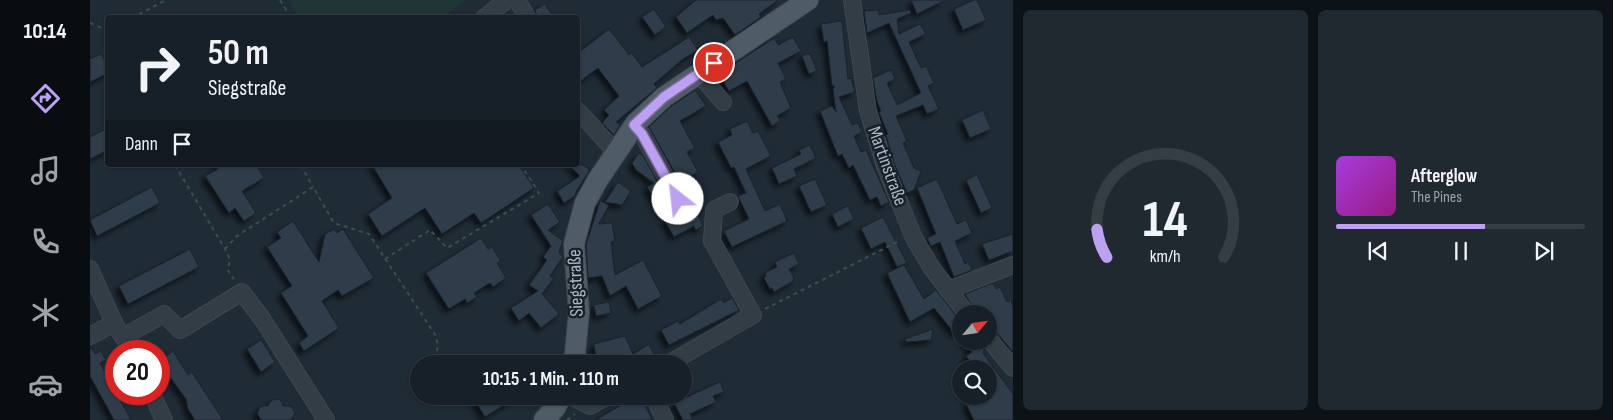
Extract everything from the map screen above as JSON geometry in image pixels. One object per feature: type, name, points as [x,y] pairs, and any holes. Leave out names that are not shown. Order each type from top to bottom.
[{"type":"main road","name":"Siegstraße","points":[[575,355],[578,312],[574,244],[585,202],[616,152],[634,125],[664,97],[808,0]]},
{"type":"main road","points":[[544,420],[556,405]]},
{"type":"street","points":[[488,15],[507,0]]},
{"type":"street","points":[[517,0],[526,15]]},
{"type":"street","name":"Martinstraße","points":[[852,0],[868,111],[885,166],[913,236],[948,290],[960,305]]},
{"type":"street","points":[[699,74],[723,102]]},
{"type":"street","points":[[580,112],[616,152]]},
{"type":"street","points":[[634,125],[642,134],[678,199]]},
{"type":"street","points":[[684,355],[753,315],[712,241],[714,210],[730,202]]},
{"type":"street","points":[[948,290],[1013,265]]},
{"type":"street","points":[[90,269],[114,322],[126,340]]},
{"type":"street","points":[[131,340],[132,332],[164,314],[180,330],[242,292],[263,320],[326,420]]},
{"type":"street","points":[[90,336],[114,322]]},
{"type":"street","points":[[998,350],[1013,368]]},
{"type":"street","points":[[157,405],[164,420]]},
{"type":"street","points":[[658,405],[665,420]]},
{"type":"path","points":[[138,15],[166,0]]},
{"type":"path","points":[[280,0],[290,15]]},
{"type":"path","points":[[90,23],[105,28]]},
{"type":"path","points":[[176,167],[225,249],[230,260],[228,271],[242,292]]},
{"type":"path","points":[[302,167],[334,222],[369,234],[436,336],[438,346],[436,355]]},
{"type":"path","points":[[385,259],[430,230],[447,248],[538,193],[522,167]]},
{"type":"path","points":[[225,249],[238,236],[313,187]]},
{"type":"path","points":[[753,315],[902,239],[913,236]]},
{"type":"green space","points":[[288,0],[466,0],[446,15],[297,15]]},
{"type":"building","points":[[696,0],[778,0],[759,14],[761,17],[735,35],[723,18],[716,20],[713,15],[687,33],[676,17]]},
{"type":"building","points":[[911,0],[945,0],[917,14]]},
{"type":"building","points":[[977,0],[986,20],[963,30],[954,9]]},
{"type":"building","points":[[545,4],[552,15],[536,15],[535,10]]},
{"type":"building","points":[[654,9],[666,27],[655,35],[642,17]]},
{"type":"building","points":[[878,10],[879,15],[910,10],[911,13],[897,19],[899,34],[920,24],[926,34],[909,42],[921,68],[926,66],[934,83],[928,86],[939,109],[927,114],[923,105],[896,116],[907,141],[903,143],[914,168],[921,171],[914,190],[907,193],[894,163],[886,135],[888,134],[879,112],[881,111],[877,101],[873,78],[891,70],[895,79],[887,83],[897,105],[921,93],[889,23],[867,33],[864,11]]},
{"type":"building","points":[[842,21],[848,79],[851,78],[855,92],[839,97],[852,125],[858,123],[862,132],[854,136],[861,152],[866,150],[889,202],[881,206],[877,197],[870,200],[853,165],[849,168],[842,154],[838,156],[820,111],[832,106],[836,112],[833,88],[835,87],[832,85],[827,41],[824,42],[821,24]]},
{"type":"building","points":[[609,29],[629,55],[632,53],[642,67],[689,37],[698,50],[683,59],[654,84],[657,88],[616,122],[620,125],[614,135],[602,123],[609,115],[604,110],[619,96],[598,68],[580,82],[580,51]]},
{"type":"building","points":[[793,37],[801,51],[778,63],[786,79],[780,82],[791,108],[777,116],[780,121],[772,126],[747,81],[729,91],[719,74],[774,38],[778,45]]},
{"type":"building","points":[[101,54],[105,61],[105,74],[90,82],[90,59]]},
{"type":"building","points":[[810,54],[817,71],[809,74],[802,56]]},
{"type":"building","points":[[695,90],[706,106],[680,121],[695,148],[687,152],[698,172],[681,182],[687,194],[649,127],[669,108]]},
{"type":"building","points":[[983,110],[991,129],[970,138],[962,120]]},
{"type":"building","points":[[747,121],[753,133],[758,131],[771,156],[746,169],[765,211],[780,204],[787,221],[732,247],[724,231],[749,219],[738,196],[746,193],[734,167],[731,168],[718,142],[732,135],[730,129]]},
{"type":"building","points":[[105,130],[105,152],[90,159],[90,137]]},
{"type":"building","points":[[810,145],[816,158],[794,169],[797,176],[779,184],[772,168],[801,154],[799,150]]},
{"type":"building","points":[[639,153],[643,156],[670,204],[677,209],[686,205],[687,194],[703,226],[696,230],[694,226],[674,237],[664,220],[676,216],[663,213],[647,187],[654,183],[636,170],[632,163]]},
{"type":"building","points":[[583,165],[590,170],[575,196],[564,203],[557,191],[580,176],[571,167]]},
{"type":"building","points":[[216,167],[257,167],[264,178],[242,191],[256,213],[244,221],[235,208],[229,213],[205,176],[218,169]]},
{"type":"building","points":[[373,167],[520,167],[534,188],[481,223],[474,213],[442,234],[425,208],[382,236],[368,214],[392,198]]},
{"type":"building","points":[[977,175],[992,208],[981,213],[966,180]]},
{"type":"building","points":[[815,179],[827,205],[811,212],[799,186]]},
{"type":"building","points":[[937,179],[957,224],[966,220],[972,233],[955,241],[965,264],[968,262],[972,270],[954,277],[940,242],[931,246],[927,238],[936,234],[917,188]]},
{"type":"building","points":[[618,182],[631,191],[622,205],[605,202]]},
{"type":"building","points":[[152,187],[160,203],[97,236],[90,220]]},
{"type":"building","points":[[600,201],[609,205],[599,224],[612,223],[615,241],[611,242],[615,275],[643,260],[662,296],[638,309],[626,286],[610,296],[602,276],[588,278],[586,245]]},
{"type":"building","points":[[548,204],[560,222],[548,230],[563,241],[559,252],[563,257],[550,276],[554,278],[542,294],[559,314],[541,328],[529,313],[519,321],[511,308],[538,291],[529,285],[547,260],[543,257],[551,246],[531,215]]},
{"type":"building","points":[[848,206],[854,219],[838,227],[832,214]]},
{"type":"building","points":[[883,217],[907,263],[897,267],[885,242],[871,249],[861,228]]},
{"type":"building","points":[[293,221],[319,262],[325,234],[334,229],[337,233],[343,229],[374,278],[342,296],[338,290],[322,301],[339,328],[304,351],[299,343],[308,336],[281,293],[292,286],[267,247],[281,238],[277,232]]},
{"type":"building","points":[[1013,234],[1013,251],[989,260],[982,244]]},
{"type":"building","points":[[481,238],[488,249],[492,247],[501,261],[497,263],[506,278],[493,287],[490,283],[474,293],[477,297],[467,303],[465,299],[449,309],[426,273]]},
{"type":"building","points":[[190,249],[199,267],[128,304],[119,286]]},
{"type":"building","points":[[794,253],[799,264],[789,269],[794,278],[793,281],[774,292],[772,288],[770,289],[764,278],[766,276],[765,273],[777,267],[775,262]]},
{"type":"building","points":[[904,265],[924,299],[936,290],[952,310],[952,330],[934,308],[910,322],[887,273]]},
{"type":"building","points":[[993,283],[996,289],[1000,287],[1007,302],[1011,300],[1013,307],[1013,352],[998,334],[998,305],[972,305],[965,294]]},
{"type":"building","points":[[732,298],[739,310],[669,345],[661,330],[678,321],[680,324],[721,299],[724,303]]},
{"type":"building","points":[[609,302],[611,313],[596,316],[594,305]]},
{"type":"building","points":[[933,329],[931,340],[906,342],[905,339]]},
{"type":"building","points":[[625,336],[633,354],[649,344],[654,354],[596,355],[594,344]]},
{"type":"building","points":[[261,340],[275,362],[261,372],[247,349]]},
{"type":"building","points":[[90,346],[95,354],[101,351],[105,358],[105,360],[100,363],[105,372],[105,404],[90,376]]},
{"type":"building","points":[[971,350],[984,350],[983,353],[988,360],[969,360],[966,356],[972,352]]},
{"type":"building","points":[[173,351],[188,375],[192,372],[223,420],[195,420],[188,409],[186,399],[170,377],[170,353]]},
{"type":"building","points":[[997,372],[1013,394],[1013,420],[974,420],[966,405],[997,405]]},
{"type":"building","points":[[720,382],[724,392],[713,396],[716,402],[690,414],[693,420],[683,420],[675,405],[692,405],[692,395]]},
{"type":"building","points":[[280,399],[283,406],[291,406],[295,413],[291,420],[261,420],[257,413],[261,406],[268,406],[272,400]]},
{"type":"building","points":[[106,405],[123,405],[131,420],[114,420]]},
{"type":"building","points":[[478,405],[504,405],[485,417]]},
{"type":"building","points":[[621,405],[645,405],[652,420],[596,420]]},
{"type":"route","points":[[678,199],[642,134],[634,125],[664,97],[714,63]]}]
